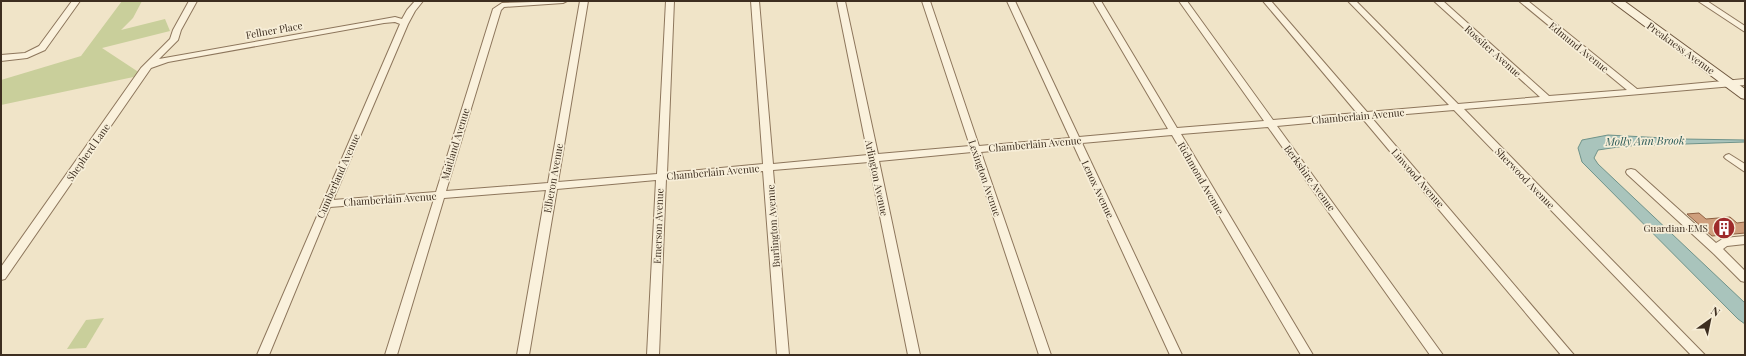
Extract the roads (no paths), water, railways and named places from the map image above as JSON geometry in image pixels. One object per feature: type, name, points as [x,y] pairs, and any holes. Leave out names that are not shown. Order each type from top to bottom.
[{"type":"main road","name":"Preakness Avenue","points":[[1617,1],[1745,95]]},
{"type":"street","points":[[1,58],[20,56],[36,52],[42,48],[76,1]]},
{"type":"street","name":"Shepherd Lane","points":[[1,276],[147,68],[174,40],[177,30],[193,1]]},
{"type":"street","name":"Cumberland Avenue","points":[[263,355],[326,204],[404,24],[411,10],[419,1]]},
{"type":"street","name":"Maitland Avenue","points":[[391,355],[497,9],[502,5],[563,1]]},
{"type":"street","name":"Elberon Avenue","points":[[523,355],[584,1]]},
{"type":"street","name":"Emerson Avenue","points":[[653,355],[670,1]]},
{"type":"street","name":"Burlington Avenue","points":[[755,1],[783,355]]},
{"type":"street","name":"Arlington Avenue","points":[[841,1],[914,355]]},
{"type":"street","name":"Lexington Avenue","points":[[926,1],[1045,355]]},
{"type":"street","name":"Lenox Avenue","points":[[1011,1],[1176,355]]},
{"type":"street","name":"Richmond Avenue","points":[[1097,1],[1306,355]]},
{"type":"street","name":"Berkshire Avenue","points":[[1183,1],[1437,355]]},
{"type":"street","name":"Linwood Avenue","points":[[1267,1],[1568,355]]},
{"type":"street","name":"Sherwood Avenue","points":[[1352,1],[1699,355]]},
{"type":"street","name":"Rossiter Avenue","points":[[1438,1],[1548,100]]},
{"type":"street","name":"Edmund Avenue","points":[[1523,1],[1636,92]]},
{"type":"street","points":[[1702,1],[1745,30]]},
{"type":"street","name":"Fellner Place","points":[[147,68],[166,60],[384,21],[397,20],[404,24]]},
{"type":"street","name":"Chamberlain Avenue","points":[[326,204],[552,186],[1745,82]]},
{"type":"street","points":[[1729,157],[1745,170]]},
{"type":"street","points":[[1631,172],[1718,251],[1745,278]]},
{"type":"street","points":[[1718,251],[1718,248],[1724,242],[1745,240]]},
{"type":"water","name":"Molly Ann Brook","points":[[1608,135],[1683,139],[1745,140],[1745,142],[1625,146],[1598,150],[1594,158],[1598,164],[1745,303],[1745,324],[1738,319],[1582,162],[1578,148],[1582,140]]},
{"type":"place","name":"Guardian EMS","points":[[1724,228]]}]
